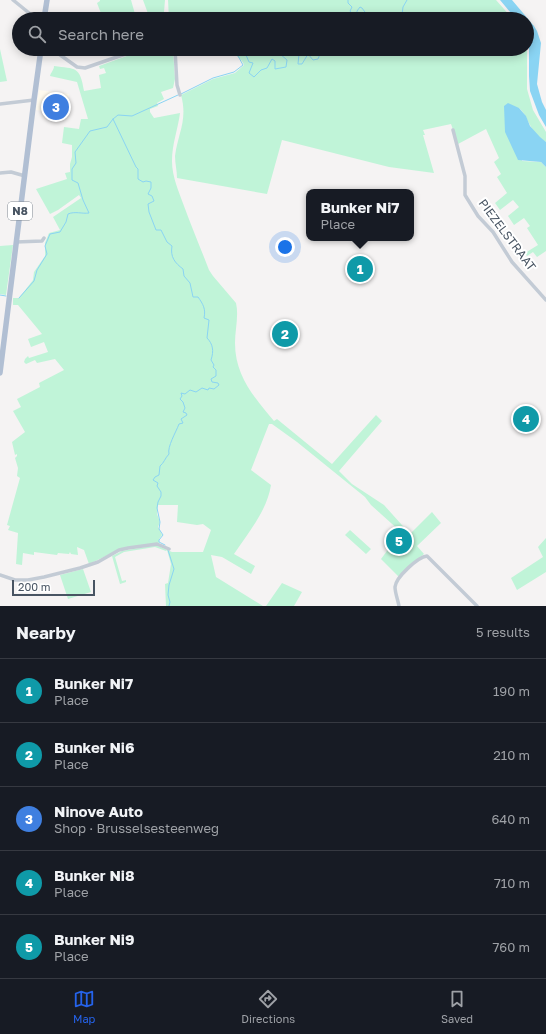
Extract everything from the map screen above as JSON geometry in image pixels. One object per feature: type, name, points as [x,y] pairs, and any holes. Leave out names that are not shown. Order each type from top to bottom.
[{"type":"main road","points":[[45,12],[46,0]]},
{"type":"main road","name":"N8","points":[[0,373],[2,346],[40,56]]},
{"type":"street","points":[[13,0],[28,12]]},
{"type":"street","points":[[63,56],[77,67],[85,68],[120,56]]},
{"type":"street","points":[[175,56],[177,85],[180,95]]},
{"type":"street","points":[[0,104],[34,100]]},
{"type":"street","name":"PIEZELSTRAAT","points":[[453,130],[465,176],[465,195],[478,216],[493,232],[512,262],[546,300]]},
{"type":"street","points":[[0,173],[11,172],[25,176]]},
{"type":"street","points":[[16,242],[42,241],[44,238]]},
{"type":"street","points":[[0,575],[15,580],[28,580],[91,564],[119,550],[152,544],[157,544],[169,549]]},
{"type":"street","points":[[399,606],[395,587],[397,581],[414,562],[427,556],[477,606]]},
{"type":"shaded area","points":[[39,90],[69,94],[65,114],[36,110]]},
{"type":"green space","points":[[131,0],[134,12],[100,12],[97,3],[100,1]]},
{"type":"green space","points":[[143,0],[165,0],[164,12],[147,12]]},
{"type":"green space","points":[[168,0],[496,0],[507,12],[169,12]]},
{"type":"green space","points":[[0,49],[7,81],[0,82]]},
{"type":"green space","points":[[127,56],[173,56],[175,79],[173,88],[161,92],[164,99],[157,103],[158,106],[150,109],[150,112],[154,118],[180,113],[172,155],[174,179],[209,270],[236,303],[237,313],[235,343],[238,366],[242,376],[259,403],[274,421],[277,419],[332,464],[376,415],[382,421],[339,471],[352,484],[384,505],[410,534],[432,512],[441,523],[417,546],[424,554],[399,577],[381,559],[401,532],[371,505],[365,497],[297,442],[272,424],[269,424],[251,470],[271,485],[269,495],[261,513],[234,554],[255,566],[251,574],[222,557],[211,555],[216,577],[263,606],[166,606],[165,584],[168,583],[171,564],[167,550],[166,551],[155,547],[124,552],[115,557],[122,581],[126,580],[126,582],[120,584],[112,556],[122,551],[156,545],[172,552],[203,552],[211,530],[203,524],[197,525],[177,522],[178,505],[158,505],[157,514],[160,522],[158,527],[162,535],[159,539],[159,543],[121,549],[89,564],[84,550],[77,547],[78,555],[71,554],[70,552],[69,554],[58,553],[57,555],[34,552],[34,555],[23,553],[22,565],[16,564],[18,533],[8,530],[10,526],[7,525],[20,478],[17,476],[18,468],[15,458],[17,454],[15,455],[12,442],[25,432],[13,411],[21,407],[17,399],[40,387],[39,383],[64,370],[55,359],[37,363],[35,360],[26,364],[24,362],[28,356],[29,358],[48,352],[44,342],[31,347],[28,339],[42,334],[18,305],[13,305],[13,298],[19,298],[33,280],[34,272],[45,256],[45,243],[49,233],[60,230],[53,217],[81,198],[79,195],[50,214],[36,189],[67,179],[65,173],[70,172],[72,145],[62,143],[64,127],[79,129],[81,119],[88,119],[77,82],[50,76],[54,66],[72,69],[79,73],[84,91],[101,88],[99,75],[106,73],[104,68],[100,69],[99,66]]},
{"type":"green space","points":[[237,56],[527,56],[527,89],[533,110],[546,132],[546,142],[533,130],[519,108],[522,161],[541,162],[546,167],[546,251],[537,257],[533,252],[527,256],[525,253],[538,245],[527,228],[530,226],[524,218],[514,225],[508,216],[519,207],[513,200],[500,210],[495,203],[507,193],[497,177],[501,174],[494,162],[499,158],[486,129],[458,144],[451,124],[423,130],[425,135],[423,135],[434,173],[389,167],[282,140],[267,194],[177,178],[175,156],[183,119],[183,104],[181,95],[213,79],[235,73],[244,65]]},
{"type":"green space","points":[[13,245],[6,295],[0,294],[0,246]]},
{"type":"green space","points":[[350,530],[371,549],[366,554],[345,535]]},
{"type":"green space","points":[[546,538],[546,572],[517,590],[511,578],[543,557],[538,547]]},
{"type":"green space","points":[[83,569],[91,592],[68,599],[60,575]]},
{"type":"green space","points":[[282,583],[302,592],[294,606],[266,606]]},
{"type":"water","points":[[500,0],[512,0],[522,12],[510,12]]},
{"type":"water","points":[[534,26],[541,43],[537,84],[546,110],[546,127],[539,115],[530,91],[529,56],[534,56]]},
{"type":"water","points":[[508,103],[519,108],[526,116],[530,126],[546,142],[546,167],[541,162],[518,160],[505,132],[504,106]]},
{"type":"waterway","points":[[348,0],[348,3],[352,7],[351,12]]},
{"type":"waterway","points":[[402,12],[403,7],[407,0]]},
{"type":"waterway","points":[[357,12],[360,7],[365,12]]},
{"type":"waterway","points":[[181,94],[213,78],[234,72],[243,65],[238,56]]},
{"type":"waterway","points":[[246,56],[249,62],[253,63],[249,73],[254,77],[261,70],[267,68],[272,59],[275,61],[275,69],[286,67],[287,60],[282,56]]},
{"type":"waterway","points":[[299,56],[298,64],[302,64],[307,56]]},
{"type":"waterway","points":[[310,56],[313,60],[318,59],[319,56]]},
{"type":"waterway","points":[[19,298],[34,281],[37,270],[47,254],[45,246],[50,234],[60,232],[66,222],[68,214],[89,213],[78,183],[72,180],[72,169],[76,163],[75,152],[90,131],[107,127],[118,115],[132,116],[178,95]]},
{"type":"waterway","points":[[113,119],[138,169],[138,179],[143,182],[151,182],[151,188],[148,194],[152,196],[154,201],[148,204],[149,212],[156,230],[161,230],[167,242],[172,246],[174,259],[183,269],[184,276],[190,283],[193,297],[198,297],[203,304],[205,312],[204,318],[209,320],[207,338],[212,345],[213,351],[211,360],[214,365],[213,367],[216,370],[216,376],[211,379],[212,382],[218,383],[219,385],[214,389],[209,388],[208,390],[202,388],[196,392],[190,390],[185,394],[181,393],[182,396],[180,399],[185,408],[183,412],[187,415],[181,419],[183,423],[179,424],[170,444],[169,454],[160,466],[159,475],[153,480],[158,483],[157,486],[161,492],[157,508],[160,522],[159,529],[163,535],[159,542],[165,545]]},
{"type":"waterway","points":[[0,295],[6,296]]},
{"type":"waterway","points":[[168,550],[174,569],[169,585],[169,606]]},
{"type":"place","name":"Ninove Auto","points":[[56,107]]},
{"type":"place","name":"Bunker Ni7","points":[[360,269]]},
{"type":"place","name":"Bunker Ni6","points":[[285,334]]},
{"type":"place","name":"Bunker Ni8","points":[[526,419]]},
{"type":"place","name":"Bunker Ni9","points":[[399,541]]}]
